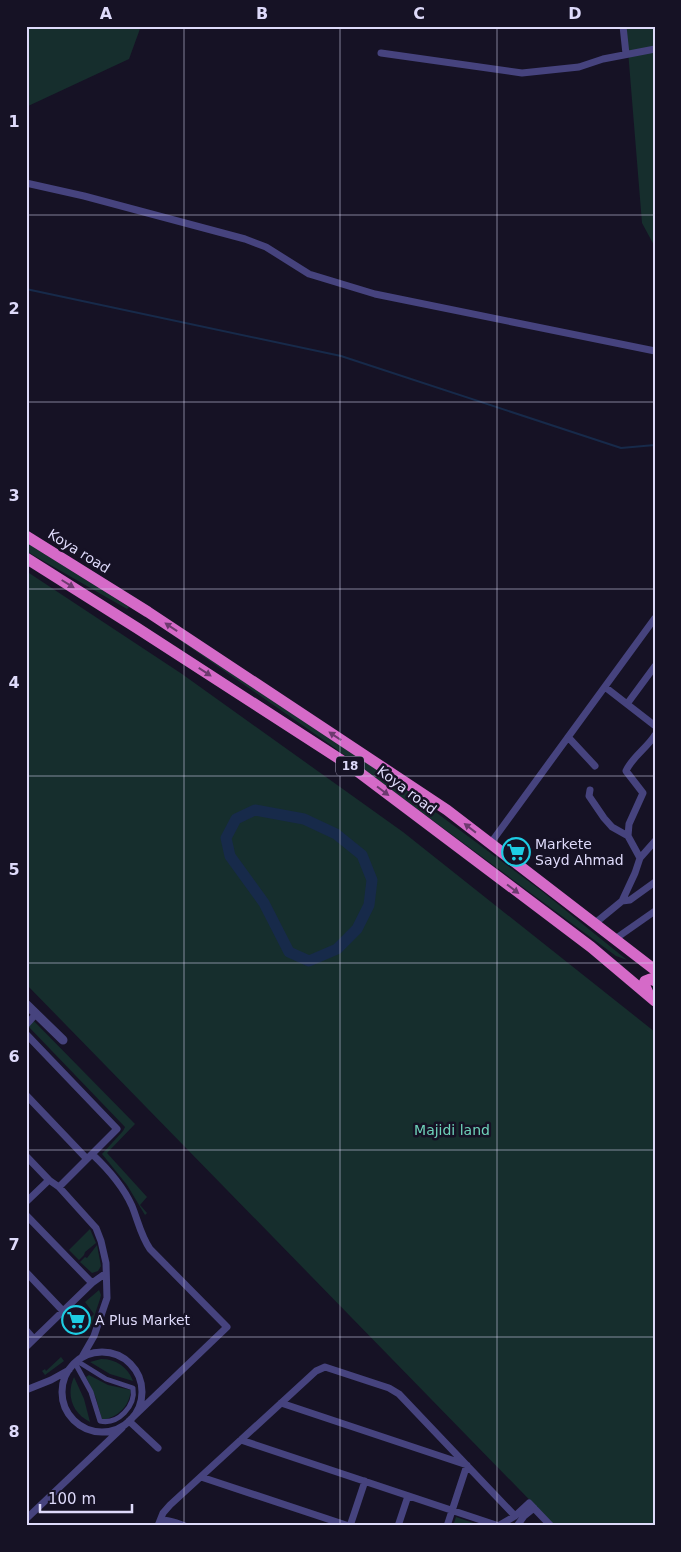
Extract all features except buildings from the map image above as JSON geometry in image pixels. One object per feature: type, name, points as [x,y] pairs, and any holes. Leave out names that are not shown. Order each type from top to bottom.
[{"type":"highway","name":"Koya road","points":[[26,536],[148,612],[447,810],[594,924],[653,965]]},
{"type":"highway","name":"Koya road","points":[[26,558],[352,767],[576,936],[652,999]]},
{"type":"highway","points":[[137,628],[148,612]]},
{"type":"highway","points":[[617,969],[624,968],[631,963],[632,958],[629,950]]},
{"type":"highway","points":[[652,999],[644,984],[650,979],[655,981]]},
{"type":"street","points":[[624,26],[626,54]]},
{"type":"street","points":[[381,53],[522,73],[579,66],[655,49]]},
{"type":"street","points":[[26,183],[84,196],[245,239],[266,247],[309,274],[375,294],[655,351]]},
{"type":"street","points":[[490,844],[655,618]]},
{"type":"street","points":[[627,704],[655,666]]},
{"type":"street","points":[[605,687],[654,725]]},
{"type":"street","points":[[628,836],[629,824],[643,793],[626,771],[650,743],[655,734]]},
{"type":"street","points":[[568,737],[595,766]]},
{"type":"street","points":[[590,790],[589,796],[604,818],[612,827],[628,836],[640,858]]},
{"type":"street","points":[[594,924],[622,901],[636,873],[640,858],[655,841]]},
{"type":"street","points":[[622,901],[630,900],[655,882]]},
{"type":"street","points":[[615,939],[655,911]]},
{"type":"street","points":[[27,1007],[63,1040]]},
{"type":"street","points":[[26,1025],[36,1014]]},
{"type":"street","points":[[26,1034],[117,1129],[59,1186]]},
{"type":"street","points":[[26,1095],[89,1156],[113,1176],[126,1195],[150,1249],[227,1327],[26,1519]]},
{"type":"street","points":[[26,1156],[49,1180],[59,1186],[96,1228],[104,1253],[107,1298],[91,1342],[78,1361],[51,1380],[26,1390]]},
{"type":"street","points":[[26,1202],[49,1180]]},
{"type":"street","points":[[26,1215],[92,1283]]},
{"type":"street","points":[[26,1272],[63,1311]]},
{"type":"street","points":[[26,1347],[92,1283],[106,1273]]},
{"type":"street","points":[[26,1330],[34,1339]]},
{"type":"street","points":[[91,1342],[92,1350],[98,1353]]},
{"type":"street","points":[[69,1369],[63,1387],[63,1399],[67,1410],[83,1427],[94,1431],[106,1431],[117,1429],[129,1421],[137,1410],[141,1399],[138,1375],[132,1366],[121,1357],[110,1353],[98,1353],[78,1361]]},
{"type":"street","points":[[78,1361],[106,1379],[133,1388],[132,1400],[124,1413],[111,1421],[100,1421],[92,1392],[78,1361]]},
{"type":"street","points":[[159,1524],[166,1509],[281,1403],[322,1368],[330,1368],[389,1388],[399,1394],[515,1516]]},
{"type":"street","points":[[51,1380],[58,1380],[63,1387]]},
{"type":"street","points":[[281,1403],[467,1465]]},
{"type":"street","points":[[129,1421],[158,1448]]},
{"type":"street","points":[[241,1440],[408,1496],[502,1525],[532,1506]]},
{"type":"street","points":[[447,1526],[467,1465]]},
{"type":"street","points":[[201,1477],[349,1526],[365,1481]]},
{"type":"street","points":[[398,1526],[408,1496]]},
{"type":"street","points":[[516,1526],[532,1506]]},
{"type":"street","points":[[532,1506],[551,1526]]},
{"type":"street","points":[[26,1507],[33,1513]]},
{"type":"street","points":[[159,1524],[165,1520],[184,1526]]},
{"type":"green space","points":[[26,26],[141,26],[129,59],[26,107]]},
{"type":"green space","points":[[626,26],[655,26],[655,247],[642,223]]},
{"type":"green space","points":[[26,542],[129,607],[127,609],[26,551]]},
{"type":"green space","name":"Majidi land","points":[[26,571],[182,674],[403,832],[655,1032],[655,1526],[555,1526],[26,984]]},
{"type":"green space","points":[[161,627],[243,674],[320,726],[543,892],[627,960],[616,956],[328,743]]},
{"type":"green space","points":[[26,1013],[135,1124],[107,1153],[147,1197],[140,1205],[147,1213],[145,1215],[127,1185],[102,1154],[125,1127],[26,1024]]},
{"type":"green space","points":[[90,1229],[96,1243],[79,1260],[69,1250]]},
{"type":"green space","points":[[97,1245],[101,1266],[98,1271],[92,1273],[80,1262],[85,1257],[87,1258]]},
{"type":"green space","points":[[99,1290],[101,1295],[90,1329],[88,1327],[90,1322],[88,1320],[94,1314],[85,1302]]},
{"type":"green space","points":[[61,1357],[64,1361],[45,1375],[42,1371],[45,1369],[46,1371]]},
{"type":"green space","points":[[101,1359],[112,1360],[121,1365],[133,1381],[110,1374],[90,1362]]},
{"type":"green space","points":[[89,1375],[108,1385],[131,1390],[128,1401],[118,1414],[102,1420],[96,1398],[86,1377]]},
{"type":"green space","points":[[74,1377],[84,1399],[90,1422],[79,1414],[72,1403],[71,1390]]},
{"type":"green space","points":[[456,1517],[482,1526],[453,1526]]},
{"type":"waterway","points":[[26,289],[341,356],[621,448],[655,445]]},
{"type":"waterway","points":[[255,810],[304,819],[336,834],[362,855],[372,880],[369,905],[357,929],[337,949],[309,961],[289,952],[264,903],[230,856],[226,838],[236,819],[255,810]]},
{"type":"place","name":"Markete Sayd Ahmad","points":[[516,852]]},
{"type":"place","name":"A Plus Market","points":[[76,1320]]}]
